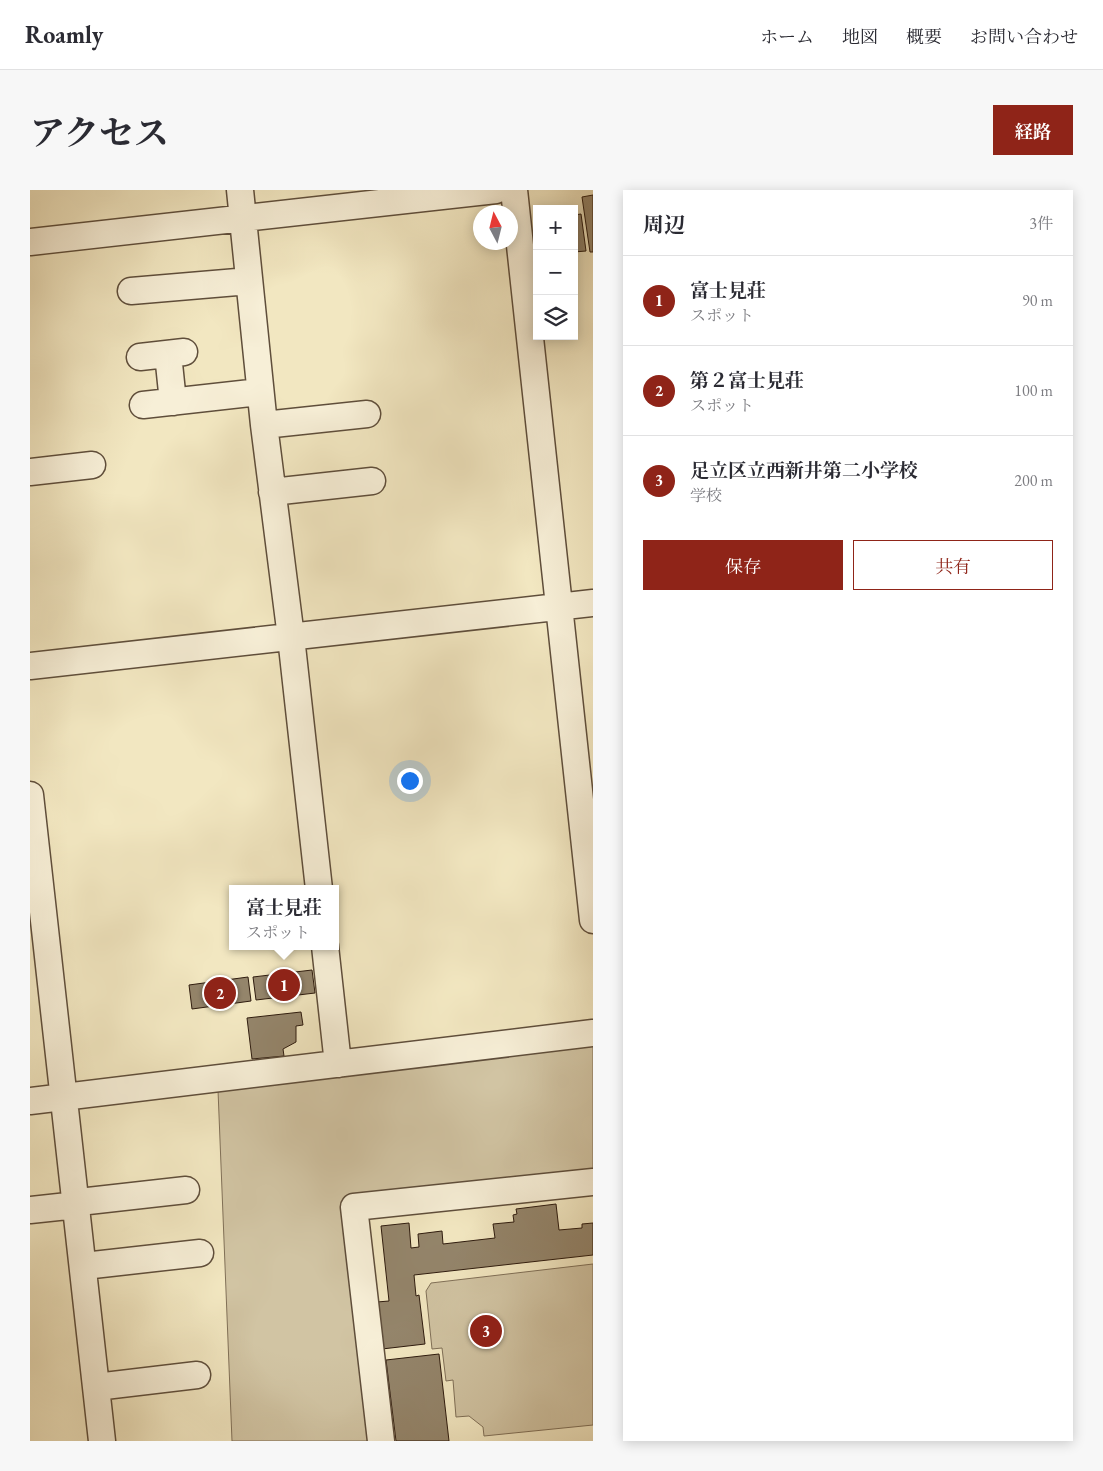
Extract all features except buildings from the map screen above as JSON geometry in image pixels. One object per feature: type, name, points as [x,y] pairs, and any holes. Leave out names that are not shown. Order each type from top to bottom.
[{"type":"street","points":[[240,190],[260,392],[291,637],[319,885]]},
{"type":"street","points":[[30,242],[243,219],[453,192],[496,190]]},
{"type":"street","points":[[514,190],[559,607],[586,805],[593,920]]},
{"type":"street","points":[[132,291],[249,281]]},
{"type":"street","points":[[140,357],[176,353],[173,402]]},
{"type":"street","points":[[143,405],[260,392]]},
{"type":"street","points":[[264,425],[367,414]]},
{"type":"street","points":[[30,472],[92,465]]},
{"type":"street","points":[[272,492],[372,481]]},
{"type":"street","points":[[30,666],[593,603]]},
{"type":"street","points":[[30,795],[41,986],[65,1097],[102,1441]]},
{"type":"street","points":[[325,950],[338,1064]]},
{"type":"street","points":[[30,1101],[593,1034]]},
{"type":"street","points":[[381,1441],[354,1207],[593,1182]]},
{"type":"street","points":[[30,1210],[77,1206],[88,1201],[186,1190]]},
{"type":"street","points":[[84,1266],[200,1253]]},
{"type":"street","points":[[96,1386],[197,1375]]},
{"type":"shaded area","points":[[593,1046],[593,1171],[345,1200],[371,1441],[232,1441],[218,1090]]},
{"type":"shaded area","points":[[593,1264],[593,1425],[484,1436],[483,1427],[469,1416],[456,1417],[453,1380],[446,1381],[442,1348],[432,1349],[426,1291],[431,1283]]},
{"type":"place","name":"富士見荘","points":[[284,985]]},
{"type":"place","name":"第２富士見荘","points":[[220,993]]},
{"type":"place","name":"足立区立西新井第二小学校","points":[[486,1331]]}]
